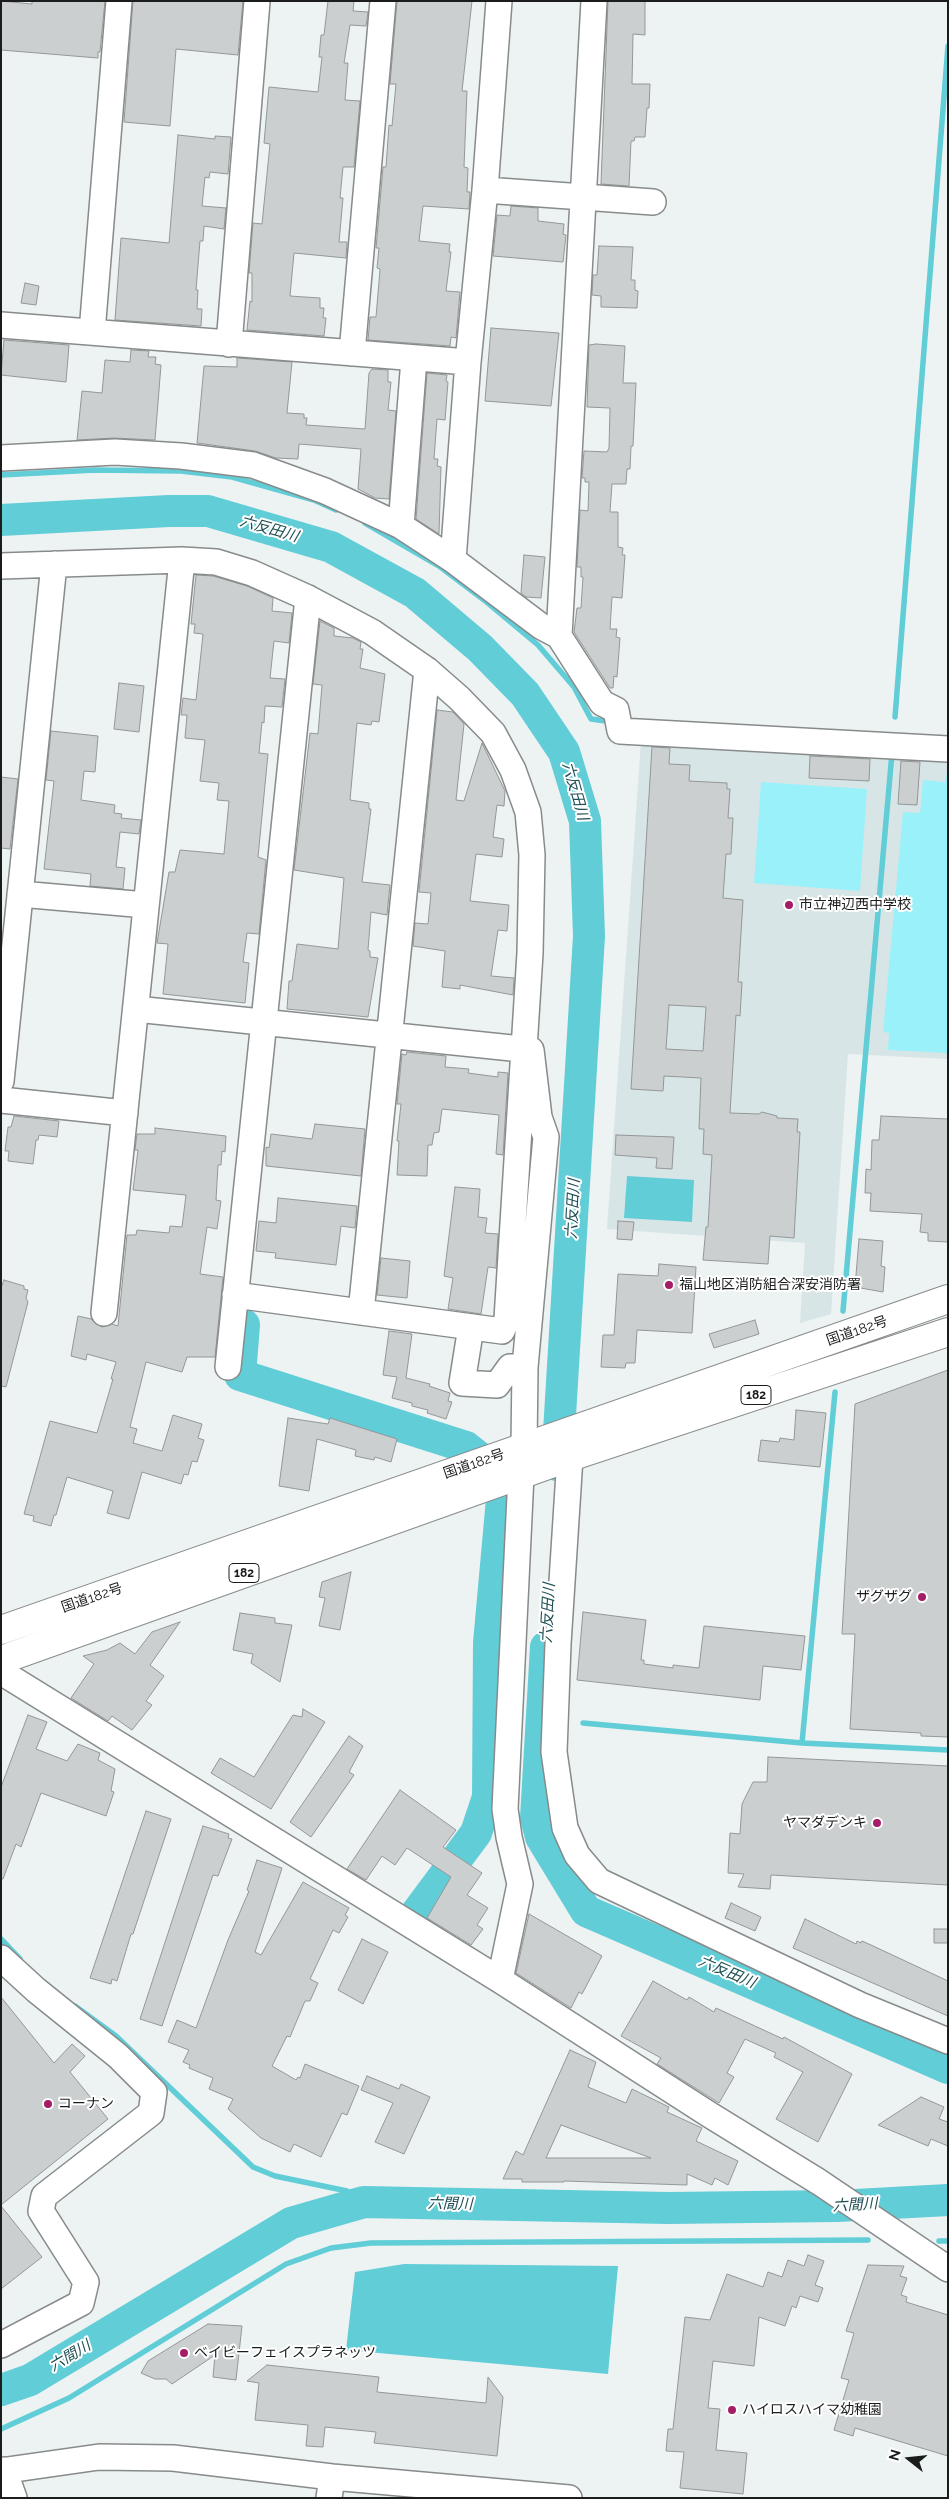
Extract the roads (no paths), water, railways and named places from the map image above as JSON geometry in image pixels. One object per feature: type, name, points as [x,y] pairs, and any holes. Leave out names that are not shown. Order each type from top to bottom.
[{"type":"highway","name":"国道182号","points":[[568,1449],[948,1299]]},
{"type":"highway","name":"国道182号","points":[[1,1630],[467,1467],[523,1461],[568,1449],[948,1332]]},
{"type":"highway","name":"国道182号","points":[[1,1660],[486,1487],[523,1461]]},
{"type":"street","points":[[92,332],[120,1]]},
{"type":"street","points":[[229,344],[257,1]]},
{"type":"street","points":[[352,353],[383,1]]},
{"type":"street","points":[[453,560],[468,362],[485,190],[499,1]]},
{"type":"street","points":[[559,636],[594,1]]},
{"type":"street","points":[[485,190],[653,202]]},
{"type":"street","points":[[1,324],[468,362]]},
{"type":"street","points":[[401,526],[414,359]]},
{"type":"street","points":[[1,458],[115,452],[181,456],[253,465],[325,491],[401,526],[453,560],[542,627],[559,636],[602,703],[616,710],[620,731],[948,749]]},
{"type":"street","points":[[104,1313],[182,560]]},
{"type":"street","points":[[1,566],[182,560],[216,562],[252,573],[308,598],[372,632],[427,670],[459,698],[493,733],[513,770],[528,812],[532,854],[531,933],[507,1319],[502,1331],[243,1296]]},
{"type":"street","points":[[1,1081],[6,995],[20,894],[54,564]]},
{"type":"street","points":[[228,1367],[243,1296],[264,1022],[308,598]]},
{"type":"street","points":[[362,1312],[427,670]]},
{"type":"street","points":[[20,894],[146,905]]},
{"type":"street","points":[[136,1009],[531,1050],[539,1117],[546,1137],[525,1367],[523,1461],[505,1809],[509,1837],[520,1884],[500,1980]]},
{"type":"street","points":[[1,1100],[125,1113]]},
{"type":"street","points":[[472,1327],[462,1383],[497,1385],[510,1367],[525,1367]]},
{"type":"street","points":[[568,1449],[554,1752],[565,1828],[577,1856],[599,1882],[860,2005],[948,2041]]},
{"type":"street","points":[[1,1672],[500,1980],[710,2115],[819,2182],[948,2269]]},
{"type":"street","points":[[1,1958],[36,1990],[118,2056],[154,2092],[151,2113],[44,2196],[41,2211],[86,2282],[81,2303],[1,2345]]},
{"type":"street","points":[[14,2498],[2,2470],[99,2457],[173,2458],[330,2487],[570,2498]]},
{"type":"waterway","points":[[895,717],[948,46]]},
{"type":"waterway","points":[[1,475],[95,470],[181,471],[232,477],[314,500],[336,510]]},
{"type":"waterway","name":"六反田川","points":[[1,520],[169,511],[208,511],[331,547],[415,593],[480,648],[525,694],[564,752],[585,821],[589,936],[557,1465]]},
{"type":"waterway","points":[[365,523],[439,566],[484,600],[538,645],[574,687],[591,719],[613,722]]},
{"type":"waterway","points":[[843,1311],[892,753]]},
{"type":"waterway","name":"六反田川","points":[[244,1325],[240,1375],[466,1447],[499,1473],[502,1499],[489,1643],[488,1797],[476,1833],[415,1915]]},
{"type":"waterway","points":[[835,1392],[802,1743],[948,1750]]},
{"type":"waterway","name":"六反田川","points":[[546,1647],[536,1818],[541,1837],[586,1911],[948,2068]]},
{"type":"waterway","points":[[488,1714],[498,1715]]},
{"type":"waterway","points":[[583,1723],[802,1743]]},
{"type":"waterway","points":[[1,1939],[20,1959]]},
{"type":"waterway","points":[[75,2006],[116,2036],[253,2167],[275,2176],[347,2191],[364,2202]]},
{"type":"waterway","name":"六間川","points":[[1,2390],[30,2380],[291,2223],[364,2202],[668,2208],[837,2206],[948,2200]]},
{"type":"waterway","points":[[1,2429],[69,2398],[286,2264],[331,2248],[371,2243],[868,2240]]},
{"type":"waterway","points":[[939,2241],[948,2241]]},
{"type":"place","name":"市立神辺西中学校","points":[[789,905]]},
{"type":"place","name":"福山地区消防組合深安消防署","points":[[669,1285]]},
{"type":"place","name":"ザグザグ","points":[[922,1597]]},
{"type":"place","name":"ヤマダデンキ","points":[[877,1823]]},
{"type":"place","name":"コーナン","points":[[48,2104]]},
{"type":"place","name":"ベイビーフェイスプラネッツ","points":[[184,2353]]},
{"type":"place","name":"ハイロスハイマ幼稚園","points":[[732,2410]]}]
